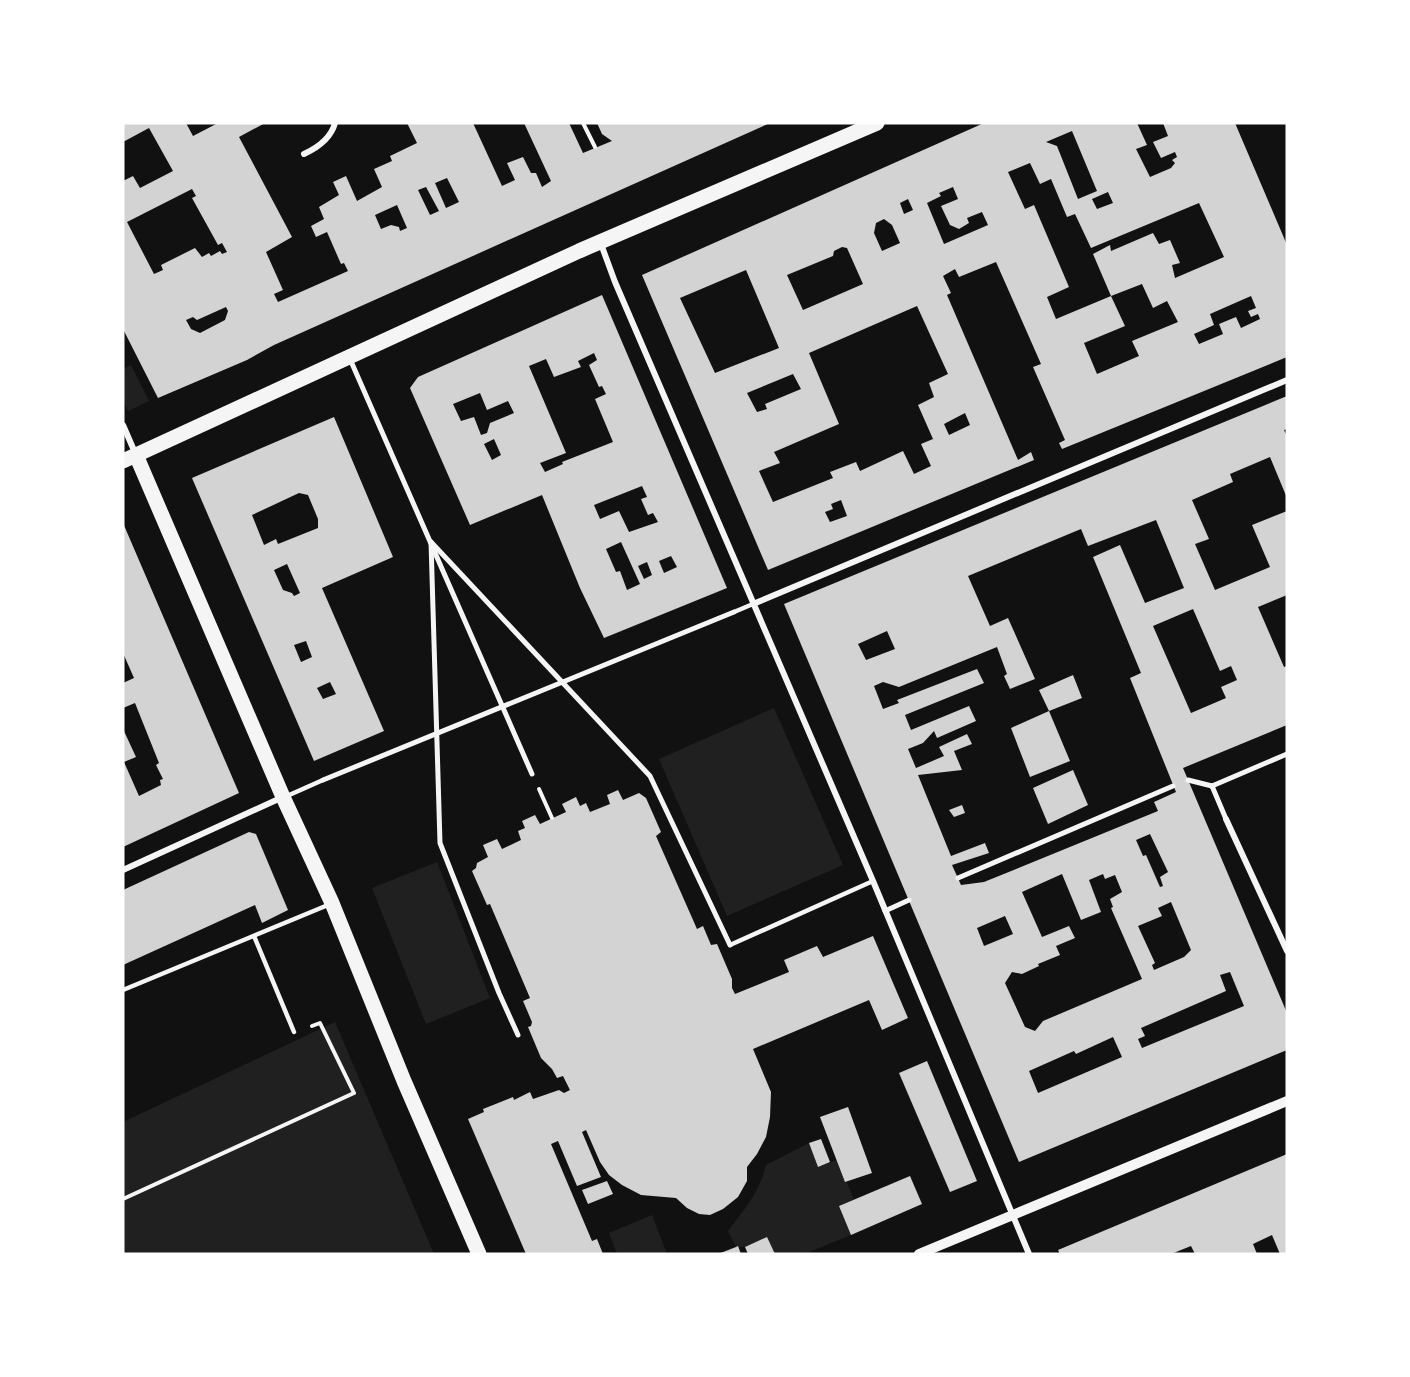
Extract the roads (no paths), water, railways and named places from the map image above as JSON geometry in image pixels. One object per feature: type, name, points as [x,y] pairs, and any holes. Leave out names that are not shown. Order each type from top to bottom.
[{"type":"main road","points":[[478,1254],[404,1081],[332,903],[130,458],[601,242],[877,123]]},
{"type":"street","points":[[304,154],[318,147],[334,128],[335,123]]},
{"type":"street","points":[[601,242],[615,282],[873,881],[1029,1254]]},
{"type":"street","points":[[349,358],[532,774]]},
{"type":"street","points":[[753,604],[1287,380]]},
{"type":"street","points":[[123,425],[130,458]]},
{"type":"street","points":[[431,542],[650,776],[730,945]]},
{"type":"street","points":[[431,542],[440,843],[518,1035]]},
{"type":"street","points":[[323,780],[734,612]]},
{"type":"street","points":[[1188,780],[1212,786],[1287,754]]},
{"type":"street","points":[[958,878],[1173,786]]},
{"type":"street","points":[[1212,786],[1287,951]]},
{"type":"street","points":[[123,870],[283,797]]},
{"type":"street","points":[[885,911],[909,900]]},
{"type":"street","points":[[919,1254],[1287,1101]]},
{"type":"lane","points":[[734,612],[753,604]]},
{"type":"lane","points":[[283,797],[323,780]]},
{"type":"lane","points":[[730,945],[873,881]]},
{"type":"lane","points":[[123,990],[332,903]]},
{"type":"lane","points":[[254,936],[294,1032]]}]
